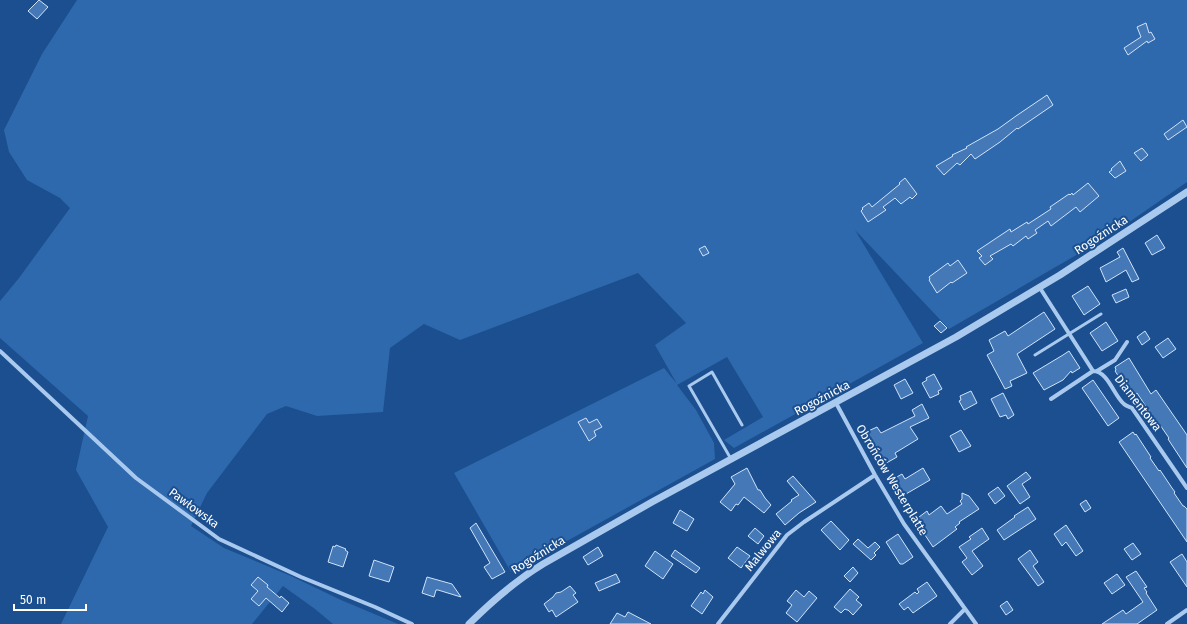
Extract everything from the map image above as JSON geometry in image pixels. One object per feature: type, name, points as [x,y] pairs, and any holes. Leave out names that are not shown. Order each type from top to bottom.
[{"type":"street","name":"Rogoźnicka","points":[[469,624],[498,596],[528,573],[731,458],[949,341],[1040,288],[1187,192]]},
{"type":"street","name":"Diamentowa","points":[[1040,288],[1069,334],[1095,371],[1104,376],[1123,403],[1132,408],[1187,488]]},
{"type":"street","name":"Diamentowa","points":[[1051,399],[1115,360],[1127,342]]},
{"type":"street","name":"Pawłowska","points":[[0,351],[136,478],[219,538],[300,577],[375,607],[412,624]]},
{"type":"street","name":"Obrońców Westerplatte","points":[[836,403],[875,475],[904,524],[976,624]]},
{"type":"street","name":"Malwowa","points":[[718,624],[787,535],[875,475]]},
{"type":"street","points":[[950,624],[966,609]]},
{"type":"street","points":[[1167,624],[1187,610]]},
{"type":"lane","points":[[1035,355],[1101,314]]},
{"type":"lane","points":[[731,458],[689,386],[712,372],[742,425]]},
{"type":"shaded area","points":[[77,0],[1187,0],[1187,182],[1109,236],[949,329],[855,230],[923,343],[734,448],[724,440],[763,417],[727,357],[677,385],[696,410],[714,443],[715,459],[511,572],[454,473],[664,368],[677,384],[655,345],[686,323],[638,273],[460,340],[424,324],[390,348],[383,412],[317,416],[286,406],[267,414],[207,493],[191,526],[224,548],[398,624],[333,624],[283,586],[252,624],[61,624],[108,527],[76,470],[88,416],[0,338],[0,301],[19,278],[70,208],[60,198],[27,180],[9,152],[4,130],[42,54]]},
{"type":"building","points":[[39,0],[48,7],[37,19],[28,11]]},
{"type":"building","points":[[1146,23],[1149,33],[1151,32],[1155,39],[1148,43],[1147,41],[1128,55],[1124,48],[1141,37],[1137,27]]},
{"type":"building","points":[[1047,95],[1053,105],[1018,129],[1017,128],[975,159],[971,154],[960,165],[957,163],[944,175],[936,166],[953,156],[952,155],[967,148],[966,147],[998,129]]},
{"type":"building","points":[[1183,120],[1187,127],[1168,140],[1164,134]]},
{"type":"building","points":[[1142,148],[1148,155],[1141,161],[1134,153]]},
{"type":"building","points":[[1120,161],[1126,171],[1115,178],[1109,172]]},
{"type":"building","points":[[905,178],[917,194],[912,199],[910,197],[901,204],[895,198],[883,207],[886,210],[868,222],[861,211],[863,209],[862,208],[869,203],[872,207],[900,184],[899,183]]},
{"type":"building","points":[[1088,183],[1099,196],[1080,212],[1076,207],[1051,226],[1048,221],[1035,230],[1037,233],[1028,239],[1026,236],[1013,246],[1011,244],[990,256],[993,259],[985,265],[979,258],[982,256],[977,251],[1010,229],[1011,232],[1027,222],[1028,224],[1051,209],[1050,207],[1069,194],[1070,195],[1072,193],[1073,195]]},
{"type":"building","points":[[1157,235],[1165,248],[1152,255],[1145,243]]},
{"type":"building","points":[[705,246],[709,253],[703,256],[699,249]]},
{"type":"building","points":[[1123,248],[1139,279],[1132,282],[1126,270],[1106,282],[1100,268],[1120,257],[1117,252]]},
{"type":"building","points":[[958,260],[967,273],[952,283],[951,282],[937,293],[929,280],[929,277],[948,263],[950,266]]},
{"type":"building","points":[[1088,286],[1100,304],[1084,315],[1072,296]]},
{"type":"building","points":[[1126,289],[1129,297],[1116,303],[1112,295]]},
{"type":"building","points":[[1044,312],[1055,329],[1017,354],[1027,373],[1010,381],[1012,386],[1005,389],[987,355],[994,351],[989,340],[1005,331],[1008,336]]},
{"type":"building","points":[[940,321],[947,328],[941,333],[934,326]]},
{"type":"building","points":[[1106,322],[1118,341],[1102,351],[1090,333]]},
{"type":"building","points":[[1145,331],[1150,339],[1142,345],[1137,337]]},
{"type":"building","points":[[1168,338],[1176,349],[1163,358],[1155,347]]},
{"type":"building","points":[[1069,351],[1080,368],[1072,373],[1071,371],[1063,380],[1044,390],[1033,373]]},
{"type":"building","points":[[1129,358],[1151,394],[1156,390],[1187,435],[1187,468],[1168,439],[1169,438],[1137,393],[1133,396],[1131,393],[1130,394],[1115,371],[1115,367]]},
{"type":"building","points":[[934,374],[942,389],[938,391],[939,394],[930,398],[922,383],[927,380],[926,378]]},
{"type":"building","points":[[905,379],[913,393],[901,399],[894,385]]},
{"type":"building","points":[[1093,380],[1119,418],[1108,426],[1082,388]]},
{"type":"building","points":[[971,391],[977,403],[964,410],[959,401],[961,400],[960,396]]},
{"type":"building","points":[[1003,393],[1014,415],[1008,419],[1006,415],[1000,417],[991,399]]},
{"type":"building","points":[[922,404],[929,418],[910,427],[918,439],[895,453],[897,457],[881,466],[875,455],[877,454],[864,433],[877,427],[881,433],[915,416],[912,410]]},
{"type":"building","points":[[586,418],[589,423],[597,419],[602,427],[594,431],[596,436],[589,441],[578,422]]},
{"type":"building","points":[[961,430],[971,446],[959,452],[950,436]]},
{"type":"building","points":[[1133,432],[1135,435],[1136,434],[1151,457],[1150,458],[1159,471],[1160,470],[1183,506],[1187,509],[1187,542],[1119,442]]},
{"type":"building","points":[[747,468],[758,490],[760,490],[771,505],[764,513],[744,497],[731,511],[720,502],[735,484],[731,477]]},
{"type":"building","points":[[923,468],[930,480],[899,498],[890,481],[902,474],[905,479]]},
{"type":"building","points":[[1026,472],[1031,478],[1022,484],[1030,497],[1020,504],[1007,486]]},
{"type":"building","points":[[793,476],[816,502],[799,513],[785,525],[776,514],[792,501],[791,500],[799,495],[787,481]]},
{"type":"building","points":[[998,487],[1005,496],[995,504],[988,494]]},
{"type":"building","points":[[962,493],[969,496],[979,509],[959,522],[960,523],[955,527],[957,529],[933,547],[915,520],[927,511],[929,515],[941,506],[947,514],[962,504],[960,501],[962,499]]},
{"type":"building","points":[[1086,500],[1091,508],[1085,512],[1080,504]]},
{"type":"building","points":[[1028,507],[1036,519],[1004,540],[997,530]]},
{"type":"building","points":[[680,510],[694,519],[687,531],[673,523]]},
{"type":"building","points":[[831,521],[849,540],[840,550],[821,530]]},
{"type":"building","points":[[476,523],[505,572],[492,579],[484,567],[490,563],[470,528]]},
{"type":"building","points":[[1066,525],[1083,551],[1076,556],[1066,542],[1062,546],[1054,534]]},
{"type":"building","points":[[755,528],[764,536],[758,544],[748,536]]},
{"type":"building","points":[[982,528],[989,539],[972,551],[983,566],[972,575],[962,562],[967,558],[959,547],[971,539],[969,537]]},
{"type":"building","points":[[898,534],[913,557],[903,564],[900,564],[886,542]]},
{"type":"building","points":[[858,539],[868,548],[875,542],[880,547],[874,553],[876,555],[871,560],[853,544]]},
{"type":"building","points":[[1133,543],[1141,554],[1132,560],[1124,549]]},
{"type":"building","points":[[336,545],[346,549],[345,550],[348,552],[343,567],[328,562],[333,546],[335,547]]},
{"type":"building","points":[[598,547],[603,556],[588,565],[583,557]]},
{"type":"building","points":[[737,547],[750,556],[741,568],[728,558]]},
{"type":"building","points":[[675,550],[700,568],[696,573],[671,556]]},
{"type":"building","points":[[1030,550],[1038,562],[1033,566],[1044,582],[1038,586],[1018,559]]},
{"type":"building","points":[[655,551],[673,564],[663,579],[645,566]]},
{"type":"building","points":[[1182,554],[1187,562],[1187,587],[1170,562]]},
{"type":"building","points":[[374,560],[394,567],[389,582],[369,576]]},
{"type":"building","points":[[853,567],[858,573],[850,582],[844,576]]},
{"type":"building","points":[[1136,571],[1147,587],[1144,588],[1147,592],[1146,593],[1157,610],[1137,624],[1102,624],[1123,610],[1126,614],[1143,602],[1126,577]]},
{"type":"building","points":[[616,574],[620,582],[599,591],[595,583]]},
{"type":"building","points":[[1117,574],[1125,585],[1112,594],[1104,583]]},
{"type":"building","points":[[258,577],[280,598],[281,596],[289,603],[282,612],[266,598],[259,606],[251,599],[258,591],[251,585]]},
{"type":"building","points":[[427,577],[452,584],[461,597],[438,590],[436,590],[434,597],[422,593]]},
{"type":"building","points":[[927,582],[937,596],[913,613],[908,607],[904,610],[899,604],[915,592],[917,594],[919,592],[917,589]]},
{"type":"building","points":[[570,586],[576,593],[573,595],[578,602],[556,617],[552,610],[549,612],[544,604],[556,593],[561,592]]},
{"type":"building","points":[[850,589],[859,597],[856,600],[862,605],[853,615],[845,609],[841,613],[834,607]]},
{"type":"building","points":[[705,590],[713,597],[702,614],[691,606],[701,592],[703,594]]},
{"type":"building","points":[[796,590],[804,597],[809,591],[817,598],[797,622],[786,613],[792,605],[787,601]]},
{"type":"building","points":[[1007,601],[1013,610],[1006,615],[1000,606]]},
{"type":"building","points":[[628,612],[651,624],[610,624],[617,613],[625,617]]}]
